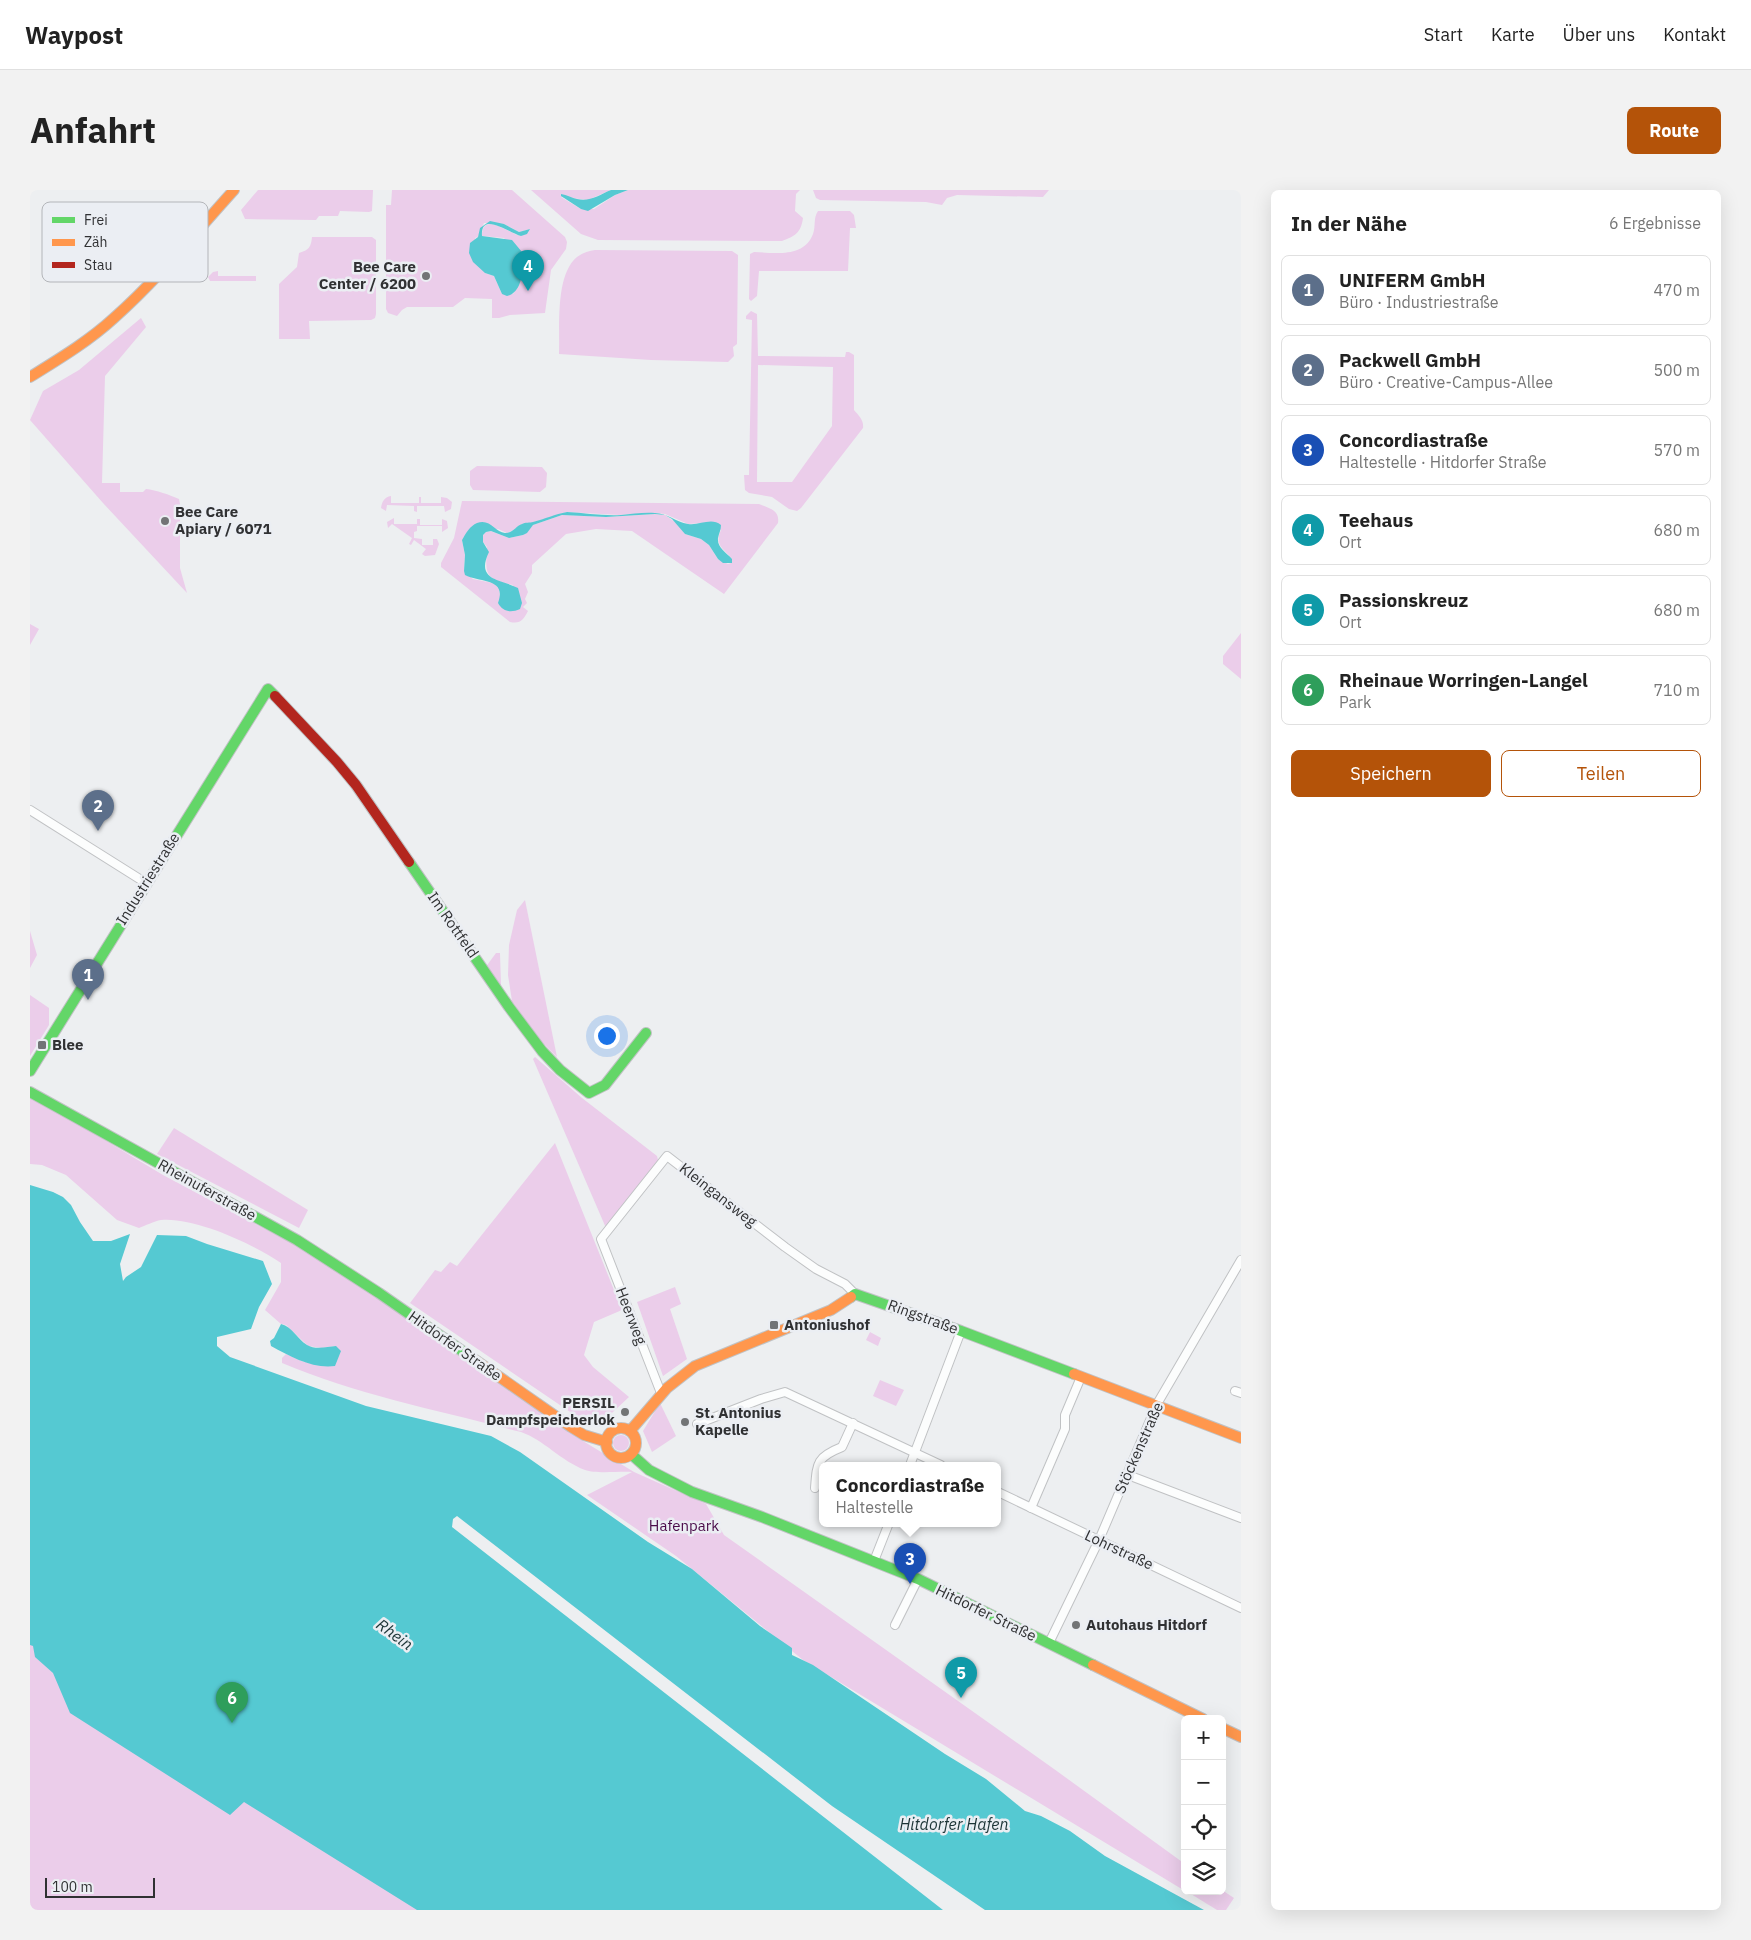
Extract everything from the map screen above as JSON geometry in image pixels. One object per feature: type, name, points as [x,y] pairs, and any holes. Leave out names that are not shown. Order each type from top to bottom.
[{"type":"street","points":[[208,219],[234,190]]},
{"type":"street","points":[[30,377],[72,350],[118,314],[150,282]]},
{"type":"street","name":"Industriestraße","points":[[30,1071],[268,689]]},
{"type":"street","name":"Im Rottfeld","points":[[268,689],[337,762],[356,785],[509,1007],[542,1052],[560,1070],[589,1093],[605,1084],[646,1033]]},
{"type":"street","points":[[30,810],[146,883]]},
{"type":"street","name":"Rheinuferstraße","points":[[30,1092],[297,1240],[382,1294]]},
{"type":"street","name":"Kleingansweg","points":[[601,1239],[667,1156],[785,1247],[816,1269],[845,1284],[855,1294]]},
{"type":"street","name":"Heerweg","points":[[601,1239],[661,1393]]},
{"type":"street","name":"Stöckenstraße","points":[[1049,1643],[1099,1540],[1157,1404],[1241,1262]]},
{"type":"street","name":"Hitdorfer Straße","points":[[382,1294],[571,1427],[584,1435],[606,1442]]},
{"type":"street","points":[[630,1431],[661,1393],[678,1377],[695,1366],[831,1310],[855,1294]]},
{"type":"street","name":"Ringstraße","points":[[855,1294],[961,1331],[1157,1404],[1241,1438]]},
{"type":"street","points":[[911,1462],[961,1331]]},
{"type":"street","points":[[1031,1508],[1065,1430],[1066,1414],[1081,1376]]},
{"type":"street","points":[[697,1424],[761,1399],[785,1392],[934,1462]]},
{"type":"street","points":[[820,1462],[826,1454],[842,1447],[853,1423]]},
{"type":"street","points":[[617,1429],[630,1431],[636,1439],[636,1444],[631,1454],[622,1458],[611,1453],[606,1442],[610,1434],[617,1429]]},
{"type":"street","name":"Hitdorfer Straße","points":[[631,1454],[654,1473],[668,1481],[918,1579],[1195,1715]]},
{"type":"street","points":[[815,1488],[819,1464]]},
{"type":"street","points":[[1128,1475],[1241,1518]]},
{"type":"street","name":"Lohrstraße","points":[[1001,1493],[1241,1608]]},
{"type":"street","points":[[874,1561],[887,1527]]},
{"type":"street","points":[[895,1625],[918,1579]]},
{"type":"street","points":[[1226,1730],[1241,1737]]},
{"type":"green space","points":[[258,190],[373,190],[372,211],[340,211],[338,216],[319,216],[316,220],[245,219],[241,210]]},
{"type":"green space","points":[[392,190],[512,190],[565,237],[567,242],[566,249],[551,270],[545,313],[492,318],[492,299],[465,298],[453,307],[407,307],[397,316],[388,313],[386,309],[386,205],[391,205]],"holes":[[[484,223],[504,224],[519,232],[530,229],[521,236],[491,224],[483,228],[482,236],[504,238],[523,269],[520,281],[513,294],[502,294],[494,276],[485,273],[475,238],[478,237]]]},
{"type":"green space","points":[[531,190],[611,190],[588,200],[561,197],[581,209],[594,209],[615,195],[628,190],[800,190],[796,194],[795,211],[803,218],[799,231],[782,241],[598,240],[581,234]]},
{"type":"green space","points":[[813,190],[1049,190],[1043,197],[957,195],[947,198],[942,205],[926,202],[820,200],[816,198]]},
{"type":"green space","points":[[818,211],[850,211],[854,215],[856,228],[850,228],[848,271],[759,271],[757,296],[751,301],[749,299],[750,254],[754,252],[780,253],[796,251],[803,247],[809,242],[813,234]]},
{"type":"green space","points":[[312,237],[372,237],[376,240],[375,318],[371,320],[309,321],[310,339],[279,339],[279,284],[297,267],[299,253],[309,248]]},
{"type":"green space","points":[[595,250],[732,251],[738,255],[737,344],[733,347],[734,356],[728,362],[651,360],[559,354],[560,302],[565,276],[570,265],[577,257]]},
{"type":"green space","points":[[218,271],[218,276],[256,276],[256,281],[210,281],[208,277],[213,272]]},
{"type":"green space","points":[[751,311],[757,314],[758,356],[845,357],[846,352],[854,355],[854,410],[862,420],[863,428],[797,511],[789,509],[772,497],[749,493],[745,490],[744,475],[749,475],[752,320],[746,319],[746,316]],"holes":[[[758,365],[833,367],[832,426],[792,482],[757,482]]]},
{"type":"green space","points":[[141,318],[146,327],[105,376],[102,483],[120,483],[120,492],[143,492],[146,489],[179,499],[180,568],[187,593],[103,503],[30,420],[43,391],[79,370]]},
{"type":"green space","points":[[477,466],[542,467],[547,473],[546,487],[540,492],[473,490],[470,485],[470,471]]},
{"type":"green space","points":[[391,496],[391,503],[419,503],[419,497],[421,497],[421,503],[441,503],[441,497],[447,498],[452,502],[451,509],[445,512],[444,506],[417,506],[417,512],[414,511],[414,506],[387,505],[386,511],[381,508],[382,504],[385,499]]},
{"type":"green space","points":[[462,501],[759,504],[776,512],[778,519],[778,523],[724,594],[632,531],[596,529],[566,534],[532,565],[532,573],[525,584],[528,592],[525,599],[527,603],[523,607],[528,611],[519,622],[510,622],[441,567],[441,563],[454,538]],"holes":[[[567,512],[619,515],[655,513],[665,514],[688,524],[705,523],[721,530],[718,539],[719,543],[732,559],[731,563],[728,564],[718,559],[709,545],[701,539],[685,534],[678,524],[665,515],[607,517],[562,515],[533,525],[523,535],[509,538],[491,531],[483,535],[483,542],[487,547],[486,564],[489,574],[492,578],[513,585],[508,611],[500,597],[499,587],[493,583],[473,579],[464,571],[465,555],[462,540],[468,531],[498,529],[507,533],[522,524],[532,523]]]},
{"type":"green space","points":[[394,518],[394,524],[417,524],[417,519],[420,519],[420,525],[442,525],[442,519],[447,521],[448,528],[442,532],[442,526],[417,526],[417,531],[414,532],[414,538],[422,539],[422,545],[433,545],[433,539],[437,539],[439,544],[435,555],[425,556],[422,554],[426,549],[414,540],[411,545],[409,544],[412,538],[392,524],[388,528],[387,522]]},
{"type":"green space","points":[[30,624],[39,629],[30,645]]},
{"type":"green space","points":[[1241,633],[1241,679],[1223,664],[1223,656]]},
{"type":"green space","points":[[525,900],[557,1057],[540,1040],[512,1001],[508,975],[509,945],[517,910]]},
{"type":"green space","points":[[30,931],[37,955],[30,968]]},
{"type":"green space","points":[[496,953],[500,953],[501,986],[485,968]]},
{"type":"green space","points":[[30,995],[49,1008],[49,1025],[30,1056]]},
{"type":"green space","points":[[535,1057],[582,1098],[657,1156],[658,1160],[606,1228],[533,1059]]},
{"type":"green space","name":"Hafenpark","points":[[30,1098],[58,1112],[163,1175],[299,1247],[373,1294],[583,1441],[634,1472],[706,1504],[724,1535],[1181,1861],[1181,1889],[803,1660],[676,1556],[587,1495],[632,1472],[585,1470],[521,1432],[370,1393],[282,1363],[282,1358],[286,1354],[304,1362],[336,1346],[322,1348],[308,1346],[286,1325],[281,1324],[265,1310],[281,1282],[281,1263],[240,1240],[207,1227],[175,1220],[161,1220],[139,1228],[117,1220],[66,1175],[42,1165],[30,1164]]},
{"type":"green space","points":[[174,1128],[308,1210],[299,1228],[157,1154]]},
{"type":"green space","points":[[555,1143],[622,1310],[594,1322],[584,1355],[593,1367],[629,1397],[598,1426],[582,1420],[410,1303],[435,1270],[441,1272],[450,1262],[457,1266]]},
{"type":"green space","points":[[675,1287],[681,1304],[670,1309],[687,1359],[663,1376],[637,1302]]},
{"type":"green space","points":[[870,1332],[881,1338],[878,1346],[866,1340]]},
{"type":"green space","points":[[880,1380],[904,1390],[896,1406],[873,1396]]},
{"type":"green space","points":[[660,1403],[676,1436],[652,1452],[643,1431]]},
{"type":"green space","points":[[30,1428],[674,1910],[30,1910]]},
{"type":"green space","points":[[621,1435],[627,1437],[629,1443],[627,1449],[621,1451],[615,1449],[613,1443],[615,1437]]},
{"type":"green space","points":[[1226,1893],[1234,1898],[1226,1910],[1217,1910],[1193,1895],[1226,1895]]},
{"type":"water","points":[[611,190],[628,190],[615,195],[588,211],[581,209],[561,196],[561,194],[586,200]]},
{"type":"water","points":[[490,221],[504,224],[519,232],[530,229],[527,234],[521,236],[491,224],[483,228],[482,236],[512,240],[522,252],[522,271],[519,284],[513,294],[507,296],[502,294],[494,276],[485,273],[473,262],[469,253],[470,243],[478,237],[480,228]]},
{"type":"water","points":[[567,512],[601,515],[655,513],[664,514],[688,524],[717,523],[721,525],[718,538],[719,545],[732,559],[732,563],[723,563],[709,545],[701,539],[685,534],[672,519],[665,515],[606,517],[562,515],[533,525],[523,535],[509,538],[491,531],[483,535],[483,542],[489,552],[485,569],[492,578],[518,588],[522,603],[520,609],[513,611],[505,610],[498,603],[500,595],[496,585],[465,575],[465,555],[462,540],[468,530],[475,524],[485,522],[501,532],[508,533],[523,523]]},
{"type":"water","points":[[30,1185],[63,1197],[71,1205],[93,1241],[111,1241],[130,1234],[120,1264],[123,1281],[141,1267],[157,1235],[186,1236],[263,1261],[272,1284],[259,1307],[251,1329],[217,1337],[217,1346],[230,1357],[366,1406],[491,1436],[520,1452],[648,1542],[692,1569],[760,1626],[792,1648],[792,1655],[813,1665],[945,1754],[986,1779],[1025,1811],[1041,1816],[1070,1831],[1105,1856],[1204,1910],[985,1910],[832,1806],[457,1516],[453,1519],[452,1527],[943,1910],[417,1910],[244,1802],[230,1815],[70,1713],[53,1673],[35,1657],[33,1646],[30,1645]]},
{"type":"water","points":[[281,1324],[289,1328],[310,1347],[336,1346],[341,1351],[335,1366],[310,1364],[271,1346],[270,1341],[274,1338]]},
{"type":"traffic: fast","points":[[30,1071],[268,689],[275,696]]},
{"type":"traffic: fast","points":[[409,862],[509,1007],[542,1051],[560,1070],[589,1093],[605,1085],[646,1033]]},
{"type":"traffic: fast","points":[[30,1092],[297,1240],[379,1293],[468,1355]]},
{"type":"traffic: fast","points":[[851,1297],[855,1294],[961,1331],[1074,1374]]},
{"type":"traffic: fast","points":[[631,1454],[649,1470],[692,1492],[762,1517],[918,1579],[1093,1665]]},
{"type":"traffic: slow","points":[[208,219],[234,190]]},
{"type":"traffic: slow","points":[[30,377],[84,342],[114,318],[151,282]]},
{"type":"traffic: slow","points":[[630,1431],[667,1388],[695,1366],[831,1310],[851,1297]]},
{"type":"traffic: slow","points":[[468,1355],[571,1427],[584,1435],[607,1442]]},
{"type":"traffic: slow","points":[[1074,1374],[1241,1438]]},
{"type":"traffic: slow","points":[[621,1428],[631,1433],[636,1443],[631,1453],[621,1458],[611,1453],[606,1443],[611,1433],[621,1428]]},
{"type":"traffic: slow","points":[[1093,1665],[1195,1715]]},
{"type":"traffic: slow","points":[[1226,1730],[1241,1737]]},
{"type":"traffic: jam","points":[[275,696],[356,785],[409,862]]},
{"type":"place","name":"Bee Care Center / 6200","points":[[426,276]]},
{"type":"place","name":"Teehaus","points":[[528,291]]},
{"type":"place","name":"Bee Care Apiary / 6071","points":[[165,521]]},
{"type":"place","name":"Packwell GmbH","points":[[98,831]]},
{"type":"place","name":"UNIFERM GmbH","points":[[88,1000]]},
{"type":"place","name":"Blee","points":[[42,1045]]},
{"type":"place","name":"Antoniushof","points":[[774,1325]]},
{"type":"place","name":"PERSIL Dampfspeicherlok","points":[[625,1412]]},
{"type":"place","name":"St. Antonius Kapelle","points":[[685,1422]]},
{"type":"place","name":"Concordiastraße","points":[[910,1584]]},
{"type":"place","name":"Autohaus Hitdorf","points":[[1076,1625]]},
{"type":"place","name":"Passionskreuz","points":[[961,1698]]},
{"type":"place","name":"Rheinaue Worringen-Langel","points":[[232,1723]]},
{"type":"water label","name":"Rhein","points":[[395,1634]]},
{"type":"water label","name":"Hitdorfer Hafen","points":[[954,1824]]}]
